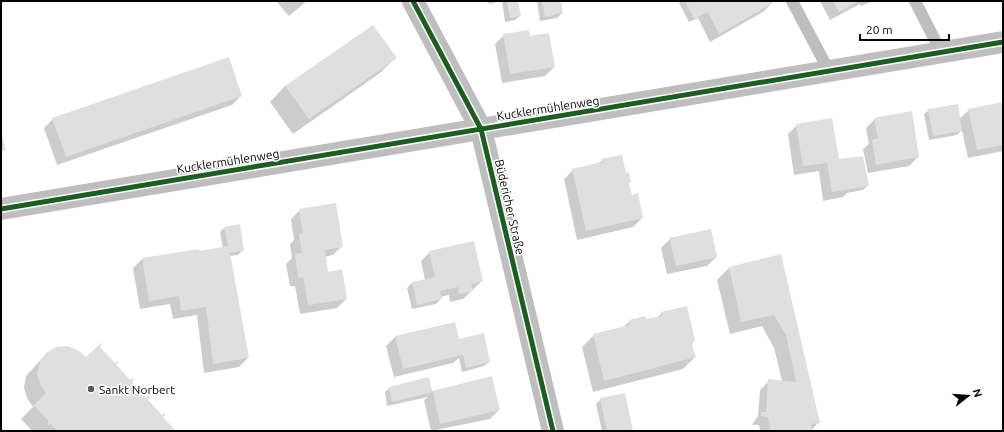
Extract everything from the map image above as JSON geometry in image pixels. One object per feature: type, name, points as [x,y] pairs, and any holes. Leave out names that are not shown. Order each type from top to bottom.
[{"type":"street","name":"Büdericher Straße","points":[[413,1],[481,129],[553,431]]},
{"type":"street","name":"Kucklermühlenweg","points":[[1,209],[1003,42]]},
{"type":"lane","points":[[792,1],[829,71]]},
{"type":"lane","points":[[915,1],[941,52]]},
{"type":"building","points":[[507,1],[518,1],[521,16],[510,18]]},
{"type":"building","points":[[542,1],[561,1],[563,13],[545,17]]},
{"type":"building","points":[[685,1],[772,1],[773,3],[719,34],[708,12],[694,19]]},
{"type":"building","points":[[833,1],[859,1],[839,12]]},
{"type":"building","points":[[373,25],[397,58],[309,119],[285,86]]},
{"type":"building","points":[[529,30],[530,36],[549,33],[555,67],[510,74],[503,34]]},
{"type":"building","points":[[229,57],[242,96],[66,157],[52,118]]},
{"type":"building","points":[[1003,102],[1003,145],[977,150],[968,109]]},
{"type":"building","points":[[958,104],[962,131],[933,136],[928,109]]},
{"type":"building","points":[[912,111],[919,157],[876,165],[872,140],[878,138],[874,118]]},
{"type":"building","points":[[832,118],[839,159],[863,156],[869,186],[832,192],[827,163],[803,166],[796,124]]},
{"type":"building","points":[[1,133],[6,150],[1,152]]},
{"type":"building","points":[[622,155],[626,173],[629,172],[631,182],[629,183],[632,195],[638,193],[643,218],[586,231],[572,169],[602,162],[601,159]]},
{"type":"building","points":[[336,203],[343,247],[325,250],[328,272],[342,269],[347,299],[308,305],[303,277],[298,278],[295,254],[302,253],[299,234],[303,233],[299,209]]},
{"type":"building","points":[[240,224],[244,251],[230,253],[249,358],[213,364],[206,307],[181,311],[179,296],[149,301],[142,258],[228,246],[224,227]]},
{"type":"building","points":[[711,229],[717,257],[676,266],[669,238]]},
{"type":"building","points":[[474,241],[483,281],[471,284],[473,291],[459,294],[458,287],[440,291],[442,299],[417,305],[412,282],[435,277],[429,251]]},
{"type":"building","points":[[781,254],[820,423],[811,424],[812,431],[770,431],[768,417],[761,416],[761,412],[766,412],[768,379],[796,382],[786,335],[774,315],[741,322],[729,267]]},
{"type":"building","points":[[687,306],[695,340],[692,345],[696,357],[604,381],[593,334],[630,325],[629,320],[646,316],[646,319],[662,316],[661,312]]},
{"type":"building","points":[[455,322],[459,339],[484,333],[490,362],[466,368],[463,355],[403,369],[395,336]]},
{"type":"building","name":"Sankt Norbert","points":[[101,343],[102,345],[100,347],[115,363],[117,361],[119,362],[116,364],[130,380],[133,378],[134,380],[132,382],[146,398],[149,396],[150,397],[148,400],[162,415],[164,413],[166,415],[163,417],[176,431],[57,431],[51,424],[49,426],[47,424],[49,422],[35,406],[33,408],[32,407],[46,393],[40,384],[37,373],[40,362],[46,353],[56,347],[67,346],[78,350],[86,357]]},
{"type":"building","points":[[492,376],[500,410],[440,424],[433,392],[392,402],[389,387],[429,377],[432,391]]},
{"type":"building","points":[[625,393],[633,431],[607,431],[600,398]]},
{"type":"cycle path","points":[[413,1],[481,129],[553,431]]},
{"type":"cycle path","points":[[1,209],[1003,42]]},
{"type":"place","name":"Sankt Norbert","points":[[91,389]]}]
